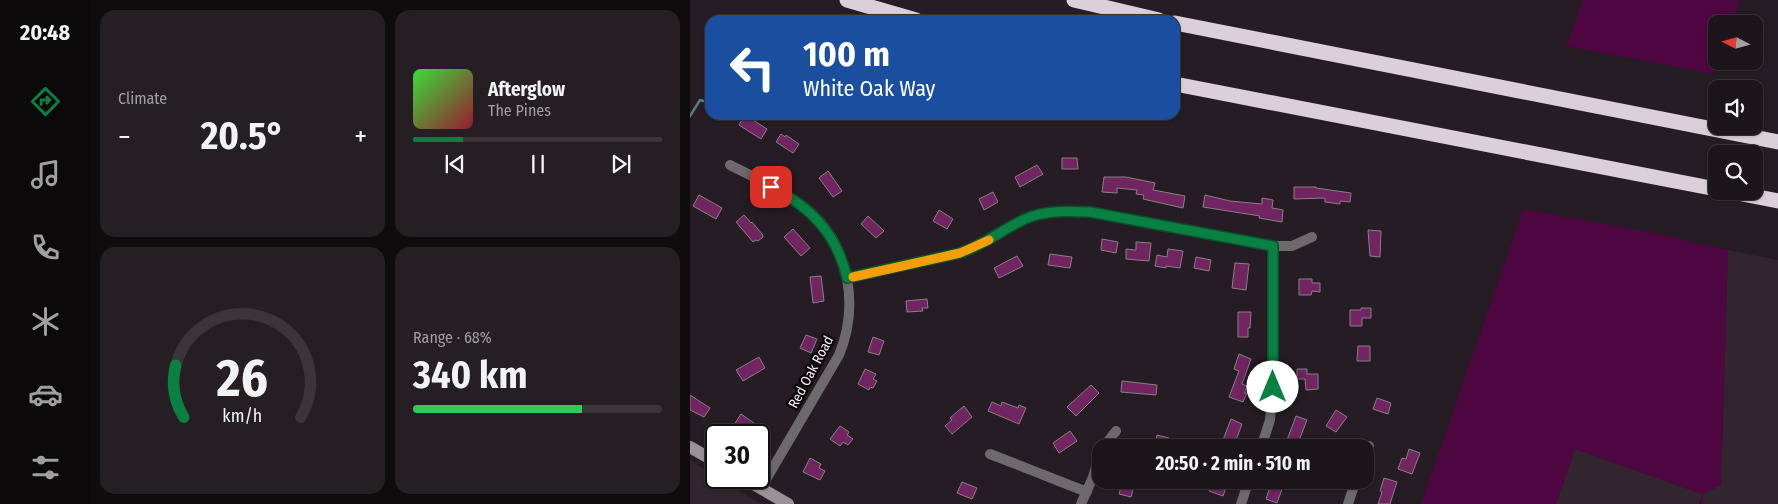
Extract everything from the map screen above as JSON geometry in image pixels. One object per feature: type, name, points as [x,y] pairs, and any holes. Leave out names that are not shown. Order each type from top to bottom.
[{"type":"highway","points":[[847,0],[899,15]]},
{"type":"highway","points":[[1074,0],[1138,15]]},
{"type":"highway","points":[[1180,24],[1778,142]]},
{"type":"highway","points":[[1180,85],[1708,187]]},
{"type":"highway","points":[[1763,198],[1778,201]]},
{"type":"street","name":"Red Oak Road","points":[[730,165],[785,194],[810,212],[820,222],[836,246],[847,278],[850,311],[847,332],[842,348],[833,367],[770,473]]},
{"type":"street","points":[[847,278],[960,253],[975,248],[1027,218],[1045,213],[1090,212],[1273,246],[1292,246],[1312,237]]},
{"type":"street","points":[[1264,439],[1270,420],[1273,394],[1273,246]]},
{"type":"street","points":[[1109,439],[1116,431]]},
{"type":"street","points":[[690,447],[705,456]]},
{"type":"street","points":[[990,454],[1087,492]]},
{"type":"street","points":[[1081,504],[1092,477]]},
{"type":"street","points":[[763,489],[788,504]]},
{"type":"street","points":[[1241,504],[1246,489]]},
{"type":"street","points":[[1348,504],[1353,489]]},
{"type":"shaded area","points":[[1583,0],[1740,0],[1734,15],[1708,15],[1708,70],[1715,70],[1713,74],[1566,46]]},
{"type":"shaded area","points":[[1523,209],[1649,232],[1728,250],[1721,485],[1703,494],[1702,504],[1699,504],[1702,494],[1575,449],[1556,504],[1421,504]]},
{"type":"shaded area","points":[[1728,250],[1778,260],[1778,504],[1702,504],[1702,496],[1699,504],[1556,504],[1575,449],[1702,494],[1721,485]]},
{"type":"shaded area","points":[[690,460],[705,470],[705,489],[735,489],[762,504],[690,504]]},
{"type":"building","points":[[742,120],[753,120],[767,129],[761,139],[739,125]]},
{"type":"building","points":[[781,134],[785,137],[786,135],[799,144],[793,153],[776,142]]},
{"type":"building","points":[[1062,158],[1077,158],[1078,169],[1062,169]]},
{"type":"building","points":[[1037,165],[1043,174],[1020,187],[1015,177]]},
{"type":"building","points":[[828,171],[842,191],[833,197],[819,178]]},
{"type":"building","points":[[1104,177],[1126,177],[1155,183],[1153,190],[1185,196],[1183,208],[1143,199],[1144,195],[1136,194],[1137,190],[1117,188],[1117,193],[1102,192]]},
{"type":"building","points":[[1294,187],[1316,187],[1351,193],[1350,202],[1340,201],[1340,204],[1325,202],[1325,198],[1294,199]]},
{"type":"building","points":[[993,192],[998,202],[984,210],[979,199]]},
{"type":"building","points":[[699,195],[722,208],[716,219],[693,206]]},
{"type":"building","points":[[1205,195],[1230,201],[1262,204],[1262,198],[1273,200],[1272,208],[1283,210],[1282,222],[1259,218],[1260,216],[1203,207]]},
{"type":"building","points":[[939,210],[953,219],[947,229],[933,221]]},
{"type":"building","points":[[744,215],[762,234],[763,237],[758,241],[753,242],[736,222]]},
{"type":"building","points":[[868,216],[884,231],[876,238],[861,224]]},
{"type":"building","points":[[793,229],[810,248],[801,256],[784,237]]},
{"type":"building","points":[[1368,230],[1381,231],[1380,257],[1370,256]]},
{"type":"building","points":[[1102,239],[1118,242],[1116,253],[1101,250]]},
{"type":"building","points":[[1136,242],[1151,243],[1149,261],[1126,259],[1126,249],[1136,250]]},
{"type":"building","points":[[1168,249],[1183,251],[1180,268],[1155,266],[1157,255],[1167,257]]},
{"type":"building","points":[[1050,254],[1072,257],[1070,268],[1048,265]]},
{"type":"building","points":[[1017,256],[1023,266],[999,278],[994,268]]},
{"type":"building","points":[[1196,257],[1211,260],[1209,271],[1194,268]]},
{"type":"building","points":[[1235,263],[1249,264],[1246,290],[1232,288]]},
{"type":"building","points":[[821,276],[824,301],[813,303],[810,277]]},
{"type":"building","points":[[1299,279],[1312,279],[1312,283],[1320,283],[1320,292],[1312,291],[1311,295],[1299,295]]},
{"type":"building","points":[[927,299],[928,308],[922,308],[923,311],[907,312],[906,301]]},
{"type":"building","points":[[1361,308],[1371,308],[1371,318],[1362,318],[1362,326],[1350,326],[1350,310],[1361,310]]},
{"type":"building","points":[[1238,312],[1251,312],[1248,337],[1238,337]]},
{"type":"building","points":[[806,335],[817,339],[811,353],[800,348]]},
{"type":"building","points":[[873,337],[884,341],[879,355],[868,352]]},
{"type":"building","points":[[1358,346],[1370,346],[1370,361],[1357,361]]},
{"type":"building","points":[[1239,354],[1251,359],[1242,384],[1247,386],[1244,393],[1247,393],[1243,402],[1229,397],[1239,371],[1234,369]]},
{"type":"building","points":[[759,357],[765,368],[743,381],[736,370]]},
{"type":"building","points":[[865,369],[876,374],[873,379],[877,381],[873,388],[870,387],[869,390],[858,384]]},
{"type":"building","points":[[1297,369],[1307,369],[1307,374],[1318,374],[1318,389],[1306,390],[1305,379],[1297,379]]},
{"type":"building","points":[[1122,381],[1157,385],[1156,395],[1121,392]]},
{"type":"building","points":[[1091,385],[1099,393],[1076,416],[1067,407]]},
{"type":"building","points":[[690,395],[710,408],[704,417],[690,410]]},
{"type":"building","points":[[1377,398],[1391,403],[1388,414],[1373,409]]},
{"type":"building","points":[[992,402],[1001,406],[1002,402],[1018,408],[1019,405],[1026,408],[1019,424],[988,411]]},
{"type":"building","points":[[964,406],[972,417],[952,434],[945,426],[952,420],[950,418]]},
{"type":"building","points":[[1336,410],[1347,417],[1336,432],[1326,426]]},
{"type":"building","points":[[741,414],[755,424],[735,424]]},
{"type":"building","points":[[1296,416],[1307,420],[1300,439],[1287,439]]},
{"type":"building","points":[[1231,419],[1242,424],[1236,439],[1223,439]]},
{"type":"building","points":[[840,426],[849,432],[847,435],[853,439],[848,445],[843,442],[840,446],[830,439]]},
{"type":"building","points":[[1070,431],[1077,441],[1059,453],[1053,443]]},
{"type":"building","points":[[1157,435],[1169,438],[1169,439],[1156,439]]},
{"type":"building","points":[[1409,449],[1420,453],[1412,474],[1398,469],[1402,458],[1406,459]]},
{"type":"building","points":[[810,458],[821,464],[819,468],[825,471],[820,480],[803,472]]},
{"type":"building","points":[[1384,478],[1397,482],[1390,504],[1378,504],[1382,492],[1380,491]]},
{"type":"building","points":[[962,482],[977,488],[972,499],[957,493]]},
{"type":"building","points":[[1120,489],[1133,489],[1131,497],[1119,494]]},
{"type":"building","points":[[1210,489],[1226,489],[1223,496],[1209,491]]},
{"type":"building","points":[[1269,489],[1282,489],[1277,503],[1266,499]]},
{"type":"waterway","points":[[690,116],[700,100],[705,102]]},
{"type":"slow traffic","points":[[853,277],[960,253],[975,248],[989,240]]},
{"type":"route","points":[[771,187],[798,203],[820,222],[836,246],[847,278],[960,253],[975,248],[1027,218],[1045,213],[1090,212],[1273,246],[1273,387]]}]
